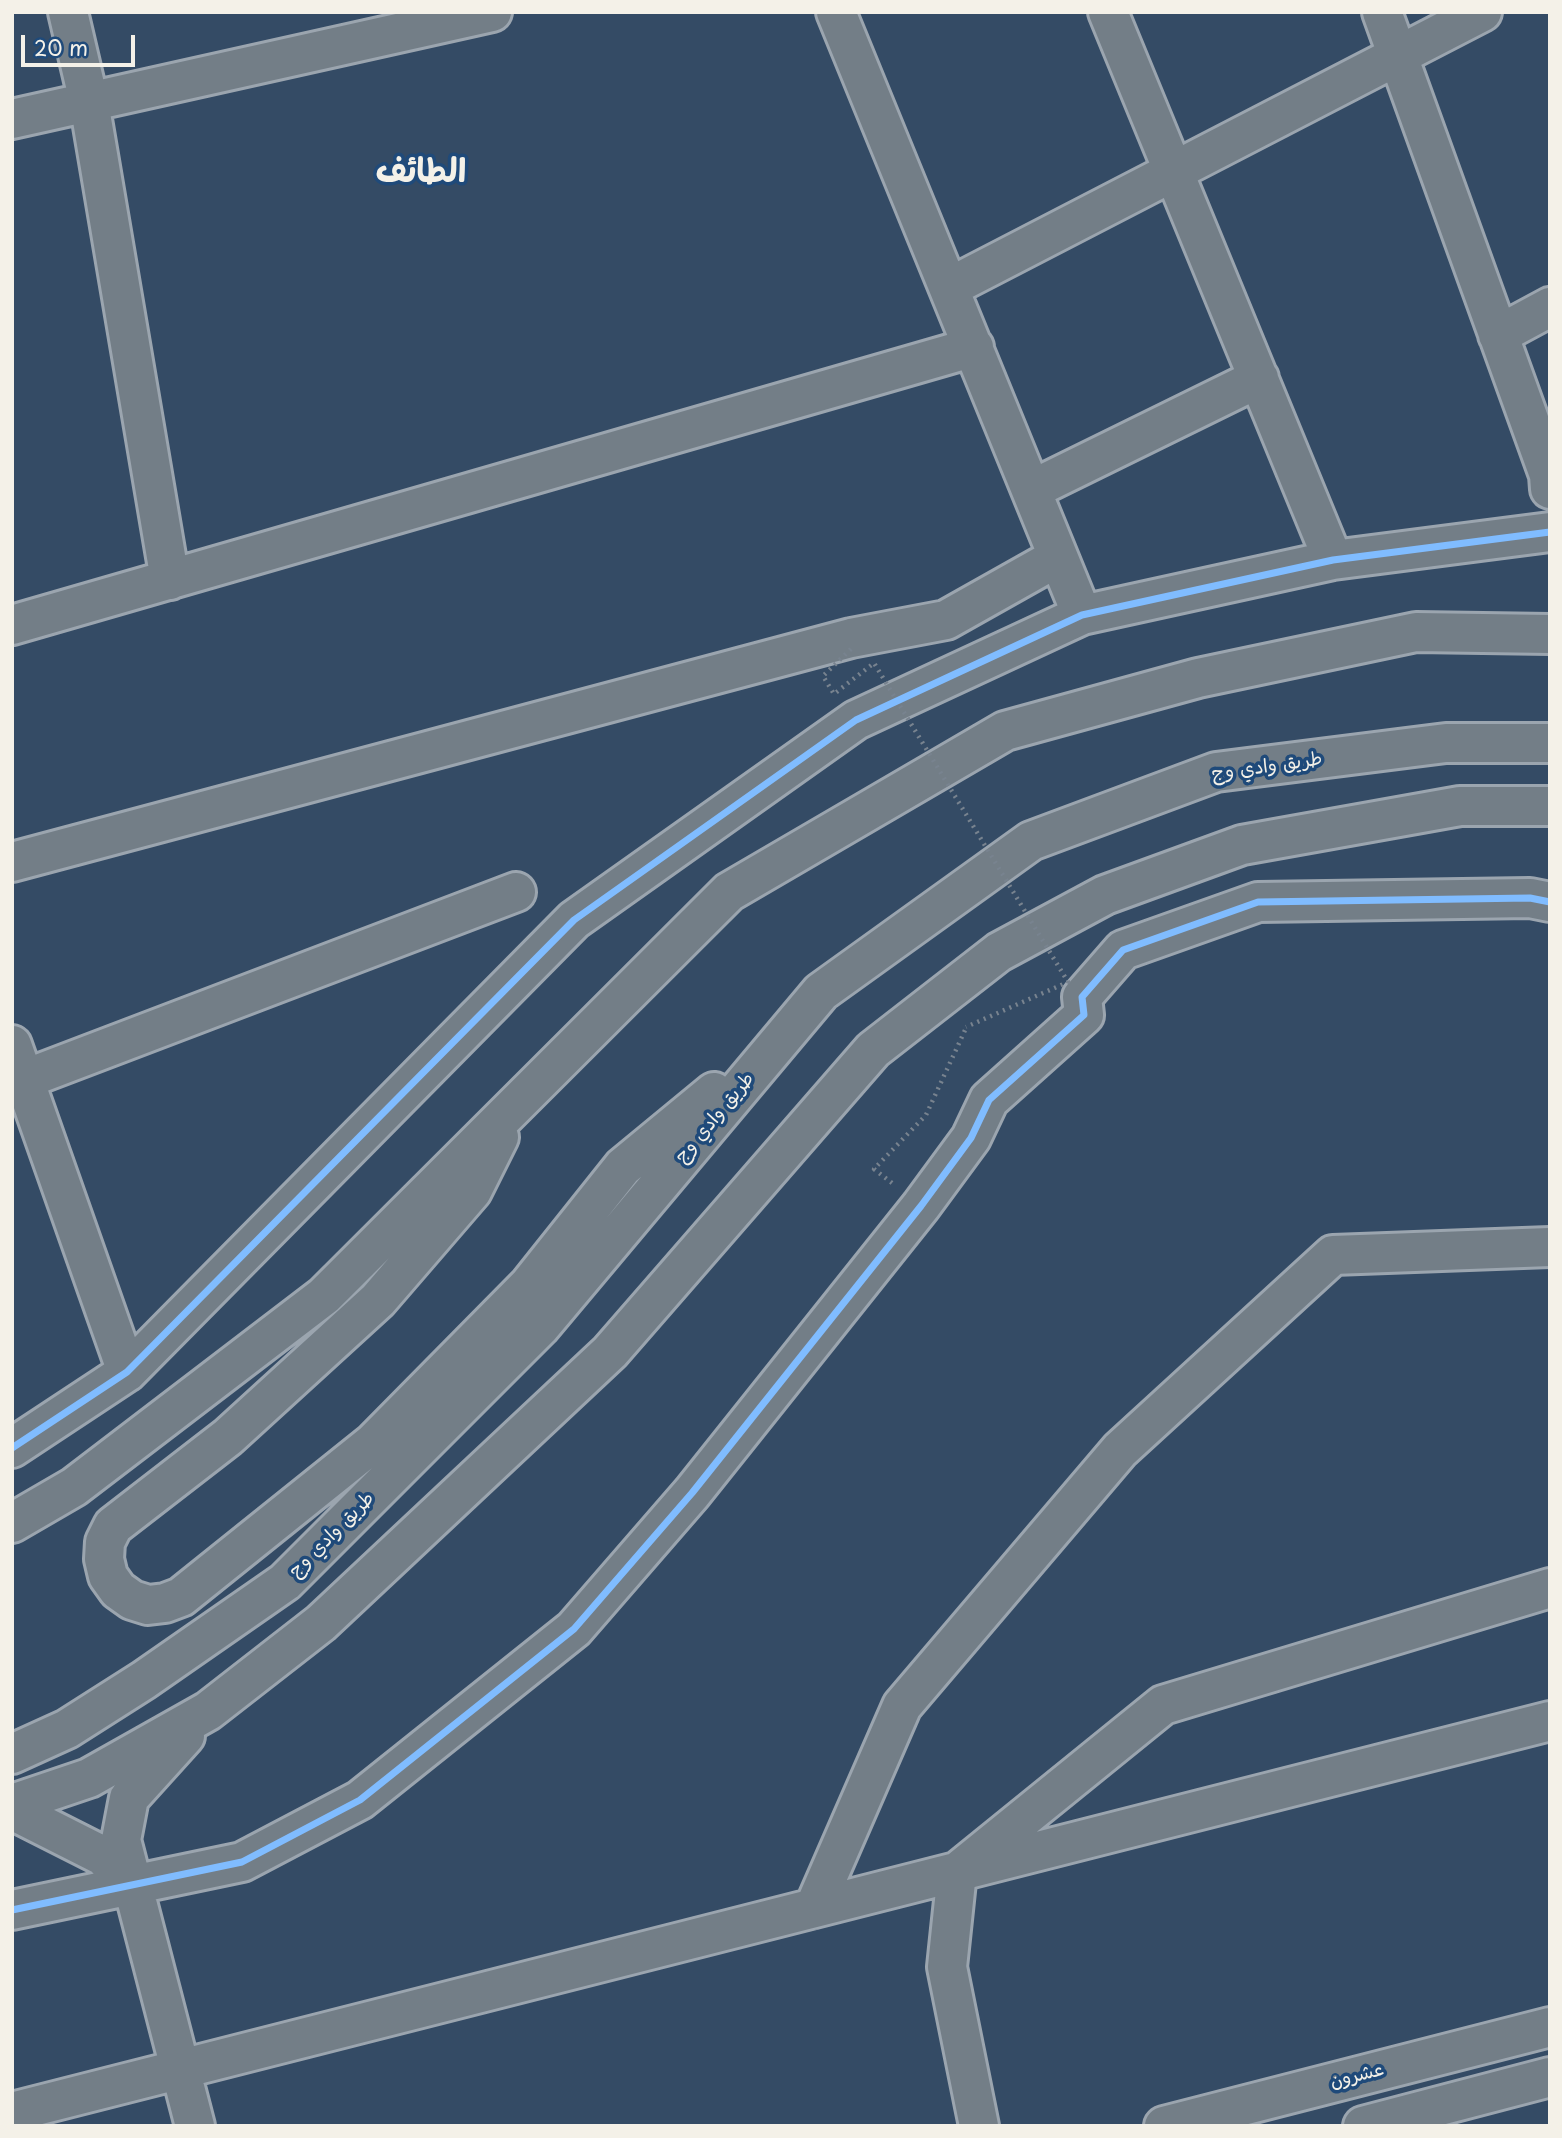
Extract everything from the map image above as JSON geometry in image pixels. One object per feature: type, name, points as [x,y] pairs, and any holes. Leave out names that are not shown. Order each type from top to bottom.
[{"type":"street","points":[[68,12],[89,102],[170,580]]},
{"type":"street","points":[[12,119],[492,12]]},
{"type":"street","points":[[836,12],[1082,615]]},
{"type":"street","points":[[1108,12],[1333,560]]},
{"type":"street","points":[[1382,12],[1549,475],[1550,489]]},
{"type":"street","points":[[950,288],[1482,12]]},
{"type":"street","points":[[1498,335],[1550,307]]},
{"type":"street","points":[[12,625],[974,347]]},
{"type":"street","points":[[1031,489],[1259,378]]},
{"type":"street","points":[[12,1448],[127,1372],[574,920],[856,720],[1082,615],[1333,560],[1550,532]]},
{"type":"street","points":[[12,862],[946,620],[1058,557]]},
{"type":"street","points":[[12,1523],[74,1487],[324,1296],[729,892],[1004,731],[1198,678],[1416,632],[1550,634]]},
{"type":"street","name":"طريق وادي وج","points":[[12,1754],[67,1729],[285,1582],[540,1327],[821,992],[1031,841],[1216,772],[1446,743],[1550,743]]},
{"type":"street","points":[[12,1804],[89,1778],[208,1711],[321,1623],[610,1352],[873,1050],[999,952],[1105,895],[1242,845],[1460,806],[1550,806]]},
{"type":"street","points":[[127,1372],[16,1069],[516,892]]},
{"type":"street","points":[[12,1910],[133,1887],[242,1861],[360,1800],[574,1629],[692,1493],[921,1206],[971,1138],[989,1100],[1084,1016],[1082,997],[1123,950],[1258,902],[1530,898],[1550,902]]},
{"type":"street","points":[[514,1107],[472,1191],[378,1300],[228,1437],[113,1526],[105,1542],[104,1559],[108,1576],[118,1590],[132,1600],[148,1605],[166,1603],[181,1597],[373,1443],[529,1285],[623,1167],[788,1031]]},
{"type":"street","points":[[814,1908],[902,1706],[1120,1450],[1332,1255],[1550,1247]]},
{"type":"street","points":[[979,2126],[947,1967],[957,1872],[1163,1706],[1550,1588]]},
{"type":"street","points":[[195,2126],[121,1840],[130,1798],[208,1711]]},
{"type":"street","points":[[12,2112],[1550,1721]]},
{"type":"street","points":[[12,1810],[103,1856],[133,1887]]},
{"type":"street","name":"عشرون","points":[[1164,2126],[1550,2027]]},
{"type":"street","points":[[1363,2126],[1550,2077]]},
{"type":"path","points":[[851,644],[823,676],[834,694],[874,663],[1068,982],[966,1027],[926,1115],[874,1169],[921,1206]]},
{"type":"cycle path","points":[[12,1448],[127,1372],[574,920],[856,720],[1082,615],[1333,560],[1550,532]]},
{"type":"cycle path","points":[[12,1910],[242,1862],[360,1800],[574,1629],[692,1493],[921,1206],[971,1138],[989,1100],[1084,1015],[1082,997],[1123,950],[1258,902],[1530,898],[1550,902]]},
{"type":"district","name":"الطائف","points":[[421,173]]}]
